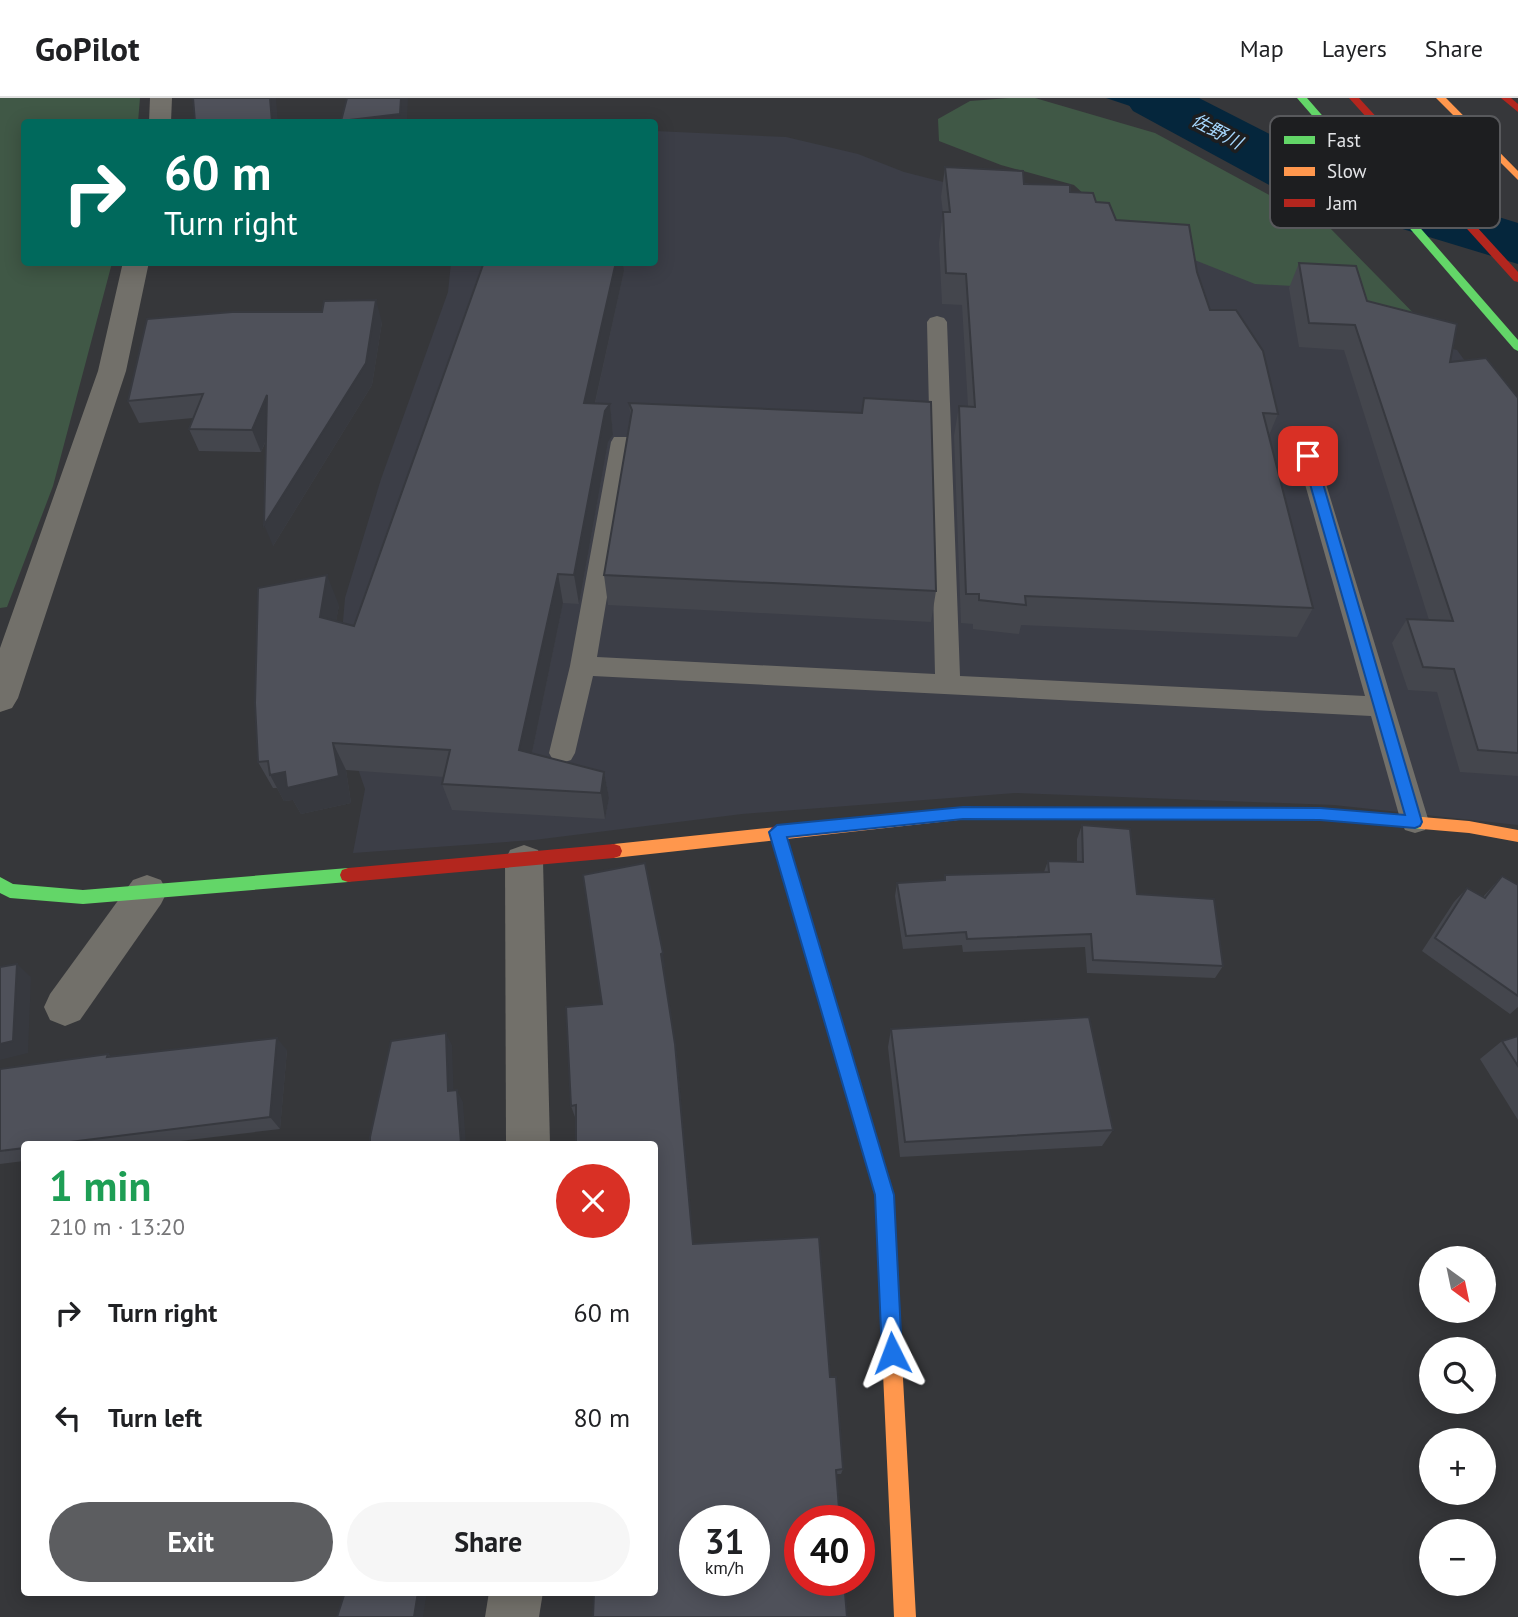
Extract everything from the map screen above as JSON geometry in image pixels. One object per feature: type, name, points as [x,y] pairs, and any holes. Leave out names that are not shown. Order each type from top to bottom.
[{"type":"main road","points":[[1302,98],[1318,116]]},
{"type":"main road","points":[[1354,98],[1370,116]]},
{"type":"main road","points":[[1441,98],[1459,116]]},
{"type":"main road","points":[[1506,98],[1518,109]]},
{"type":"main road","points":[[1500,159],[1518,177]]},
{"type":"main road","points":[[1415,228],[1518,347]]},
{"type":"main road","points":[[1472,228],[1518,279]]},
{"type":"main road","points":[[0,884],[10,891],[83,897],[524,861],[963,813],[1320,814],[1469,827],[1518,835]]},
{"type":"main road","points":[[777,832],[884,1195],[905,1617]]},
{"type":"street","points":[[160,119],[161,98]]},
{"type":"street","points":[[0,698],[112,371],[135,266]]},
{"type":"street","points":[[524,861],[528,1141]]},
{"type":"street","points":[[65,1007],[147,892]]},
{"type":"street","points":[[512,1617],[515,1596]]},
{"type":"lane","points":[[937,322],[948,685]]},
{"type":"lane","points":[[562,752],[583,666],[622,442]]},
{"type":"lane","points":[[1308,456],[1415,822]]},
{"type":"lane","points":[[583,666],[1381,707]]},
{"type":"shaded area","points":[[658,131],[786,137],[858,154],[904,172],[1266,264],[1359,324],[1457,350],[1518,433],[1518,825],[1334,805],[1015,793],[742,814],[534,840],[353,853],[365,789],[347,737],[337,691],[345,598],[381,479],[448,292],[451,266],[658,266]]},
{"type":"green space","points":[[0,98],[140,98],[138,119],[21,119],[21,266],[111,266],[53,486],[7,607],[0,608]]},
{"type":"green space","points":[[1035,98],[1155,133],[1270,195],[1270,228],[1330,228],[1430,330],[1362,324],[1349,289],[1255,284],[1177,253],[1128,248],[1099,208],[1074,185],[1001,165],[939,141],[938,119],[970,101]]},
{"type":"water","points":[[1106,98],[1195,98],[1270,146],[1270,172],[1151,113]]},
{"type":"building","points":[[193,98],[270,98],[272,119],[195,119]]},
{"type":"building","points":[[347,98],[401,98],[400,114],[342,119]]},
{"type":"building","points":[[945,167],[1023,171],[1024,184],[1070,185],[1070,192],[1093,193],[1096,202],[1109,203],[1116,220],[1189,225],[1197,272],[1210,310],[1236,310],[1263,351],[1278,414],[1263,413],[1313,608],[1025,596],[1026,605],[979,600],[979,594],[966,594],[959,406],[975,407],[966,274],[946,273],[943,212],[950,212]]},
{"type":"building","points":[[1299,263],[1356,266],[1367,301],[1457,324],[1450,362],[1486,358],[1518,398],[1518,753],[1478,750],[1454,669],[1423,667],[1407,619],[1453,621],[1355,325],[1309,323]]},
{"type":"building","points":[[483,266],[615,266],[584,403],[610,404],[605,411],[574,575],[558,574],[519,750],[604,772],[601,793],[442,784],[450,750],[333,743],[339,776],[287,788],[285,772],[270,775],[268,761],[258,762],[255,703],[258,588],[327,575],[320,617],[354,626]]},
{"type":"building","points":[[376,300],[366,363],[264,525],[267,395],[252,430],[189,429],[203,394],[128,401],[147,319],[232,312],[322,312],[324,301]]},
{"type":"building","points":[[864,398],[931,402],[936,591],[604,575],[632,410],[629,403],[862,413]]},
{"type":"building","points":[[1082,825],[1130,829],[1137,894],[1214,899],[1223,966],[1093,960],[1091,934],[967,939],[966,932],[906,936],[897,883],[945,880],[945,875],[1049,872],[1048,861],[1083,862]]},
{"type":"building","points":[[645,863],[663,953],[661,954],[675,1044],[693,1244],[819,1237],[830,1377],[836,1377],[843,1469],[836,1470],[839,1505],[784,1505],[784,1596],[845,1596],[847,1617],[593,1617],[594,1596],[658,1596],[658,1141],[576,1141],[576,1105],[571,1106],[566,1007],[602,1004],[583,875]]},
{"type":"building","points":[[1502,876],[1518,885],[1518,996],[1435,938],[1467,888],[1485,898]]},
{"type":"building","points":[[17,964],[13,1041],[0,1044],[0,967]]},
{"type":"building","points":[[1089,1017],[1113,1130],[905,1142],[891,1029]]},
{"type":"building","points":[[446,1033],[448,1091],[457,1090],[461,1141],[370,1141],[391,1041]]},
{"type":"building","points":[[1518,1036],[1518,1066],[1502,1041]]},
{"type":"building","points":[[277,1038],[270,1117],[78,1141],[21,1141],[21,1148],[0,1151],[0,1069],[108,1054],[107,1057]]},
{"type":"building","points":[[344,1596],[417,1596],[414,1617],[337,1617]]},
{"type":"waterway","name":"佐野川","points":[[1154,98],[1270,159]]},
{"type":"waterway","name":"佐野川","points":[[1466,228],[1518,244]]},
{"type":"traffic: fast","points":[[1302,98],[1318,116]]},
{"type":"traffic: fast","points":[[1415,228],[1518,347]]},
{"type":"traffic: fast","points":[[958,814],[1320,814],[1422,823]]},
{"type":"traffic: fast","points":[[0,884],[10,891],[83,897],[348,875]]},
{"type":"traffic: slow","points":[[1441,98],[1459,116]]},
{"type":"traffic: slow","points":[[1500,159],[1518,177]]},
{"type":"traffic: slow","points":[[614,851],[958,814]]},
{"type":"traffic: slow","points":[[1422,823],[1469,827],[1518,836]]},
{"type":"traffic: slow","points":[[867,1138],[884,1195],[905,1617]]},
{"type":"traffic: jam","points":[[1354,98],[1370,116]]},
{"type":"traffic: jam","points":[[1506,98],[1518,109]]},
{"type":"traffic: jam","points":[[1472,228],[1518,279]]},
{"type":"traffic: jam","points":[[777,832],[867,1138]]},
{"type":"traffic: jam","points":[[348,875],[614,851]]},
{"type":"route","points":[[892,1353],[884,1195],[777,832],[963,813],[1320,814],[1415,822],[1308,456]]}]
